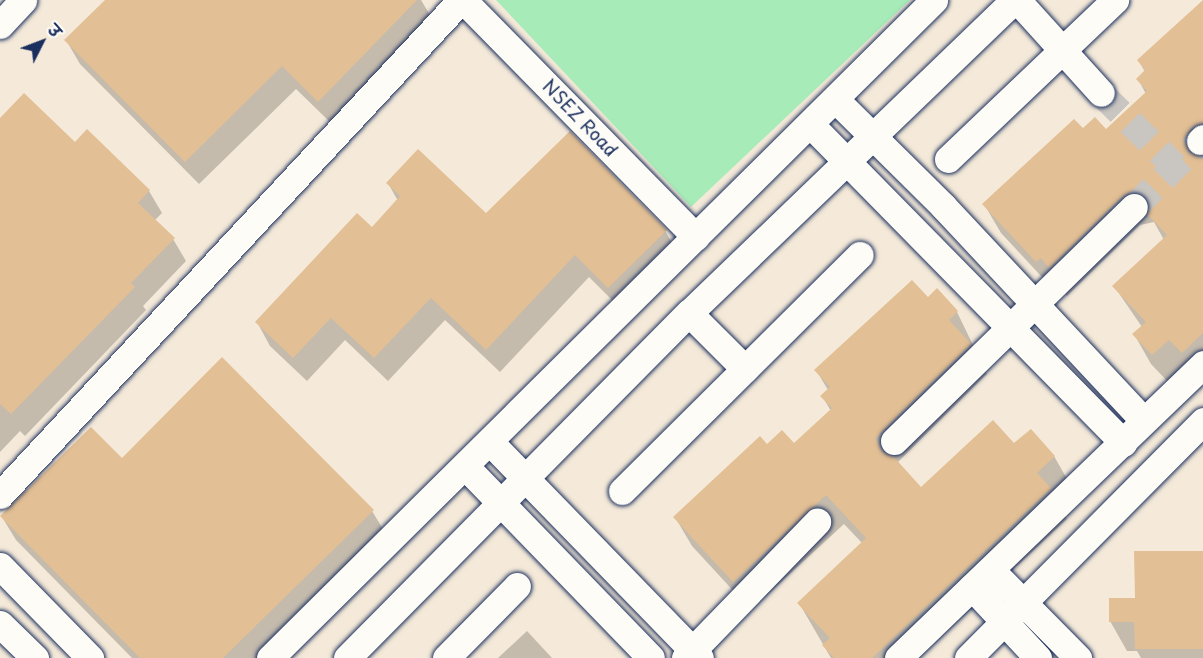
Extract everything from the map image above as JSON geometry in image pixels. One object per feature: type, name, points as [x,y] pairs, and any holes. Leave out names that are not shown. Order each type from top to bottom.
[{"type":"lane","points":[[0,25],[23,0]]},
{"type":"lane","points":[[0,495],[462,0]]},
{"type":"lane","name":"NSEZ Road","points":[[462,0],[696,237]]},
{"type":"lane","points":[[270,658],[934,0]]},
{"type":"lane","points":[[347,658],[689,314],[849,160],[872,134],[1015,0],[1101,93]]},
{"type":"lane","points":[[948,159],[1115,0]]},
{"type":"lane","points":[[835,99],[872,134],[1144,421]]},
{"type":"lane","points":[[810,124],[849,160],[1014,327],[1124,443]]},
{"type":"lane","points":[[894,441],[1014,327],[1134,207]]},
{"type":"lane","points":[[622,490],[860,255]]},
{"type":"lane","points":[[689,314],[745,369]]},
{"type":"lane","points":[[898,658],[1124,443],[1203,364]]},
{"type":"lane","points":[[968,658],[1203,421]]},
{"type":"lane","points":[[490,442],[693,656],[817,522]]},
{"type":"lane","points":[[465,466],[651,658]]},
{"type":"lane","points":[[1094,471],[1122,504]]},
{"type":"lane","points":[[0,566],[90,658]]},
{"type":"lane","points":[[982,579],[1024,604],[1078,658]]},
{"type":"lane","points":[[982,579],[1005,623],[1038,658]]},
{"type":"lane","points":[[446,658],[517,586]]},
{"type":"lane","points":[[0,624],[35,658]]},
{"type":"green space","points":[[496,0],[910,0],[691,207]]},
{"type":"building","points":[[105,0],[417,0],[318,102],[282,66],[185,162],[64,40]]},
{"type":"building","points":[[1203,0],[1203,123],[1192,127],[1185,138],[1189,152],[1203,156],[1203,333],[1182,353],[1169,340],[1152,355],[1132,334],[1146,322],[1112,286],[1167,235],[1147,214],[1149,204],[1145,196],[1131,192],[1123,196],[1049,268],[1041,258],[1036,262],[982,204],[1074,119],[1083,128],[1095,117],[1106,129],[1147,91],[1136,79],[1145,70],[1137,60]]},
{"type":"building","points":[[24,93],[75,142],[87,129],[150,190],[138,203],[175,238],[131,283],[135,287],[11,414],[0,404],[0,118]]},
{"type":"building","points":[[570,131],[667,230],[608,288],[575,255],[486,350],[431,298],[374,358],[331,318],[293,358],[255,322],[357,213],[372,227],[400,196],[386,183],[418,149],[486,213]]},
{"type":"building","points":[[912,280],[928,297],[937,288],[958,311],[949,320],[971,344],[876,438],[882,452],[893,456],[921,487],[993,420],[1014,443],[1031,429],[1055,456],[1037,473],[1051,488],[872,658],[834,658],[822,645],[830,638],[797,603],[866,538],[826,495],[733,582],[673,517],[760,436],[767,444],[782,430],[794,443],[832,408],[820,396],[830,387],[814,370]]},
{"type":"building","points":[[222,357],[374,510],[223,658],[140,658],[0,516],[91,427],[122,458]]},
{"type":"building","points":[[1134,551],[1203,551],[1203,649],[1135,649],[1134,622],[1109,622],[1109,598],[1135,598]]},
{"type":"tunnel","points":[[1101,93],[1175,166]]},
{"type":"tunnel","points":[[1134,207],[1200,141]]}]
